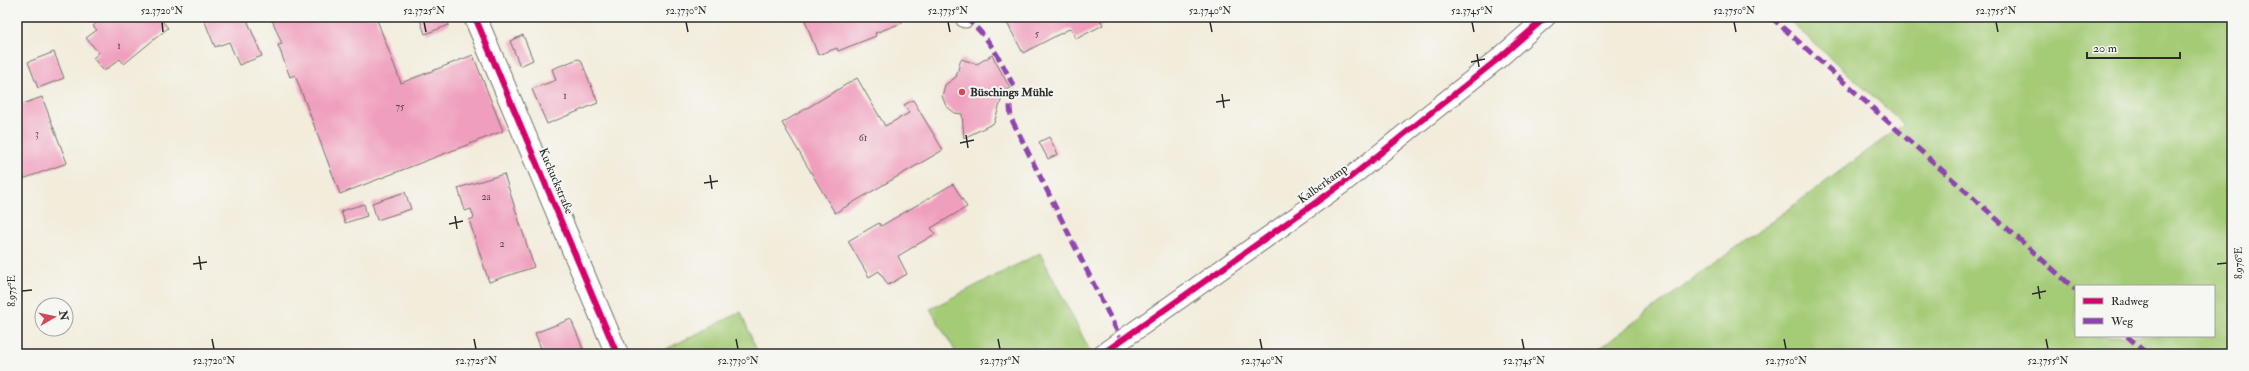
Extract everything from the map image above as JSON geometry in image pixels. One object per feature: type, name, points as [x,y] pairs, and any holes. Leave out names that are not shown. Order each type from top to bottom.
[{"type":"street","name":"Kuckuckstraße","points":[[475,17],[617,354]]},
{"type":"lane","name":"Kalberkamp","points":[[1102,354],[1342,184],[1498,59],[1546,17]]},
{"type":"green space","points":[[1785,17],[2232,17],[2232,354],[1592,354],[1904,124]]},
{"type":"green space","points":[[1040,253],[1090,351],[1086,354],[957,354],[930,309]]},
{"type":"green space","points":[[741,312],[758,354],[656,354]]},
{"type":"building","points":[[104,17],[159,17],[168,28],[124,64],[120,59],[104,71],[93,58],[99,53],[86,38],[97,30],[93,26]]},
{"type":"building","points":[[203,17],[246,17],[262,56],[239,65],[229,42],[215,47]]},
{"type":"building","points":[[271,17],[376,17],[401,83],[473,55],[503,131],[340,194],[295,75],[290,77],[278,45],[282,44]]},
{"type":"building","points":[[419,17],[445,17],[449,25],[425,34]]},
{"type":"building","points":[[900,17],[902,23],[875,33],[876,36],[838,51],[837,48],[818,55],[804,18]]},
{"type":"building","points":[[1015,17],[1099,17],[1103,25],[1076,39],[1071,28],[1023,53],[1006,21]]},
{"type":"building","points":[[523,35],[533,60],[520,66],[510,41]]},
{"type":"building","points":[[54,52],[64,78],[38,88],[28,62]]},
{"type":"building","points":[[992,55],[1010,88],[1004,91],[994,123],[964,138],[962,114],[955,113],[946,106],[942,96],[945,85],[956,77],[961,59],[977,64]]},
{"type":"building","points":[[578,59],[581,60],[598,103],[547,124],[532,89],[556,80],[552,69]]},
{"type":"building","points":[[857,78],[885,126],[909,113],[904,105],[913,100],[943,150],[835,213],[782,123]]},
{"type":"building","points":[[42,97],[67,163],[23,179],[17,162],[17,106]]},
{"type":"building","points":[[1049,137],[1058,154],[1048,159],[1039,142]]},
{"type":"building","points":[[504,174],[534,267],[489,282],[469,220],[474,218],[471,209],[465,211],[458,188]]},
{"type":"building","points":[[953,184],[967,207],[931,228],[935,234],[898,256],[907,274],[888,285],[879,271],[869,277],[848,241],[879,223],[881,226]]},
{"type":"building","points":[[405,192],[411,209],[377,220],[372,203]]},
{"type":"building","points":[[364,204],[367,216],[345,223],[341,211]]},
{"type":"building","points":[[571,319],[585,354],[534,354],[542,351],[535,333]]},
{"type":"marked path","points":[[1771,17],[2075,289]]},
{"type":"marked path","points":[[965,18],[974,25],[988,41],[1015,89],[1010,107],[1011,118],[1122,341]]},
{"type":"marked path","points":[[2128,337],[2147,354]]},
{"type":"cycle path","points":[[475,17],[617,354]]},
{"type":"cycle path","points":[[1102,354],[1342,184],[1498,59],[1546,17]]},
{"type":"place","name":"Büschings Mühle","points":[[962,92]]}]
